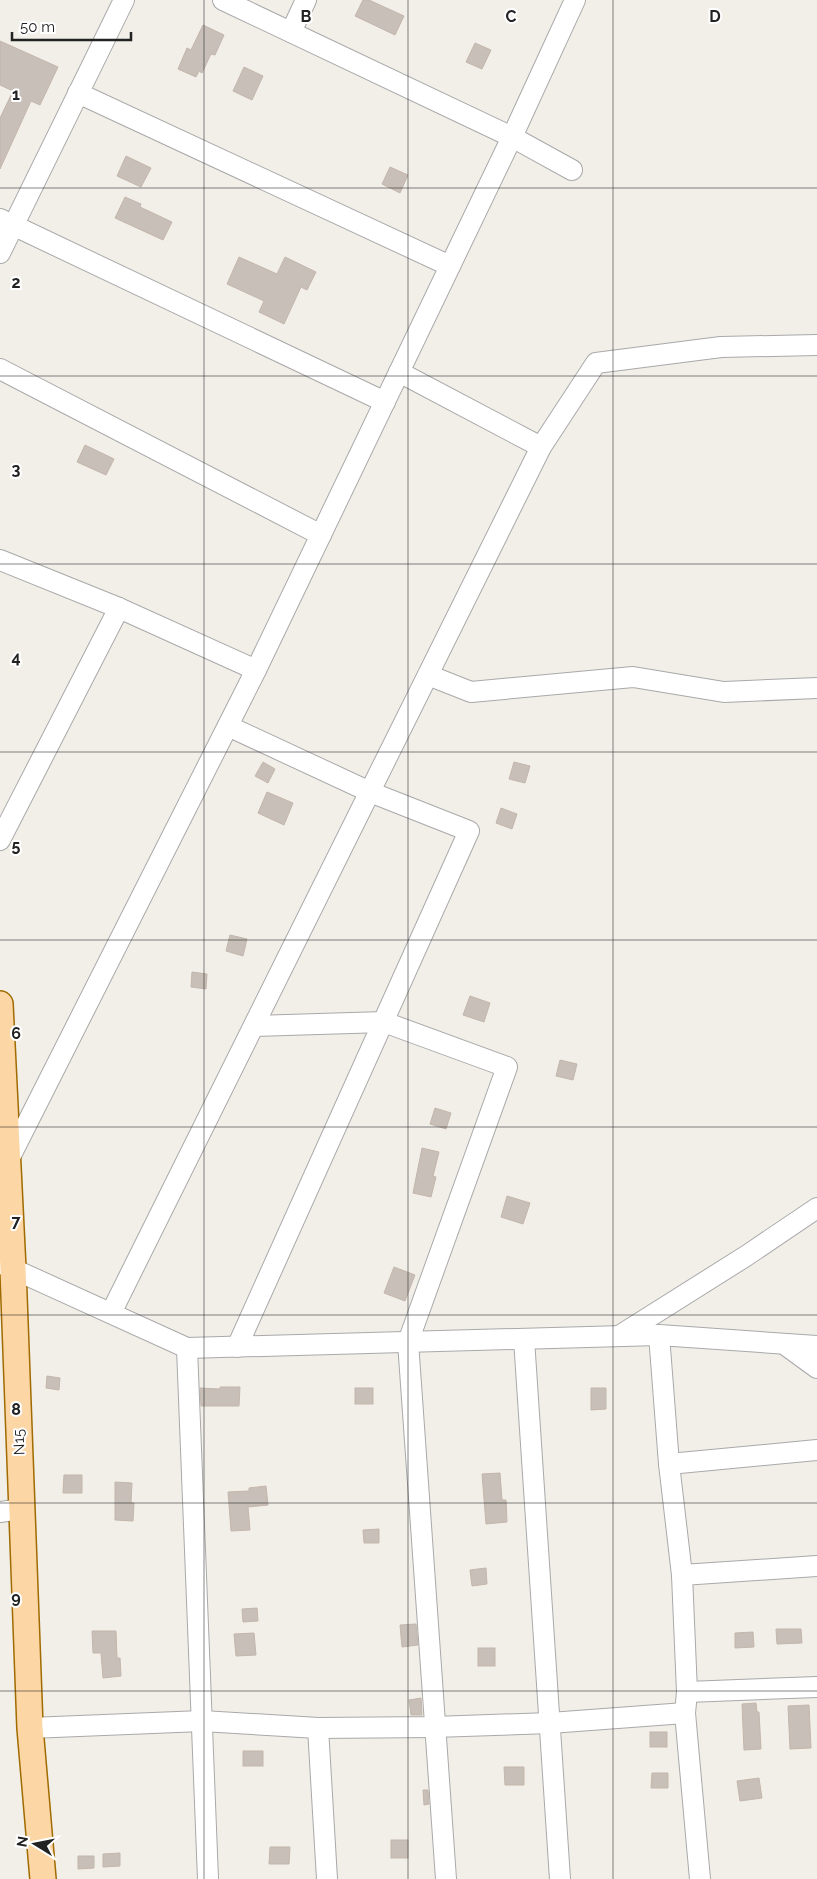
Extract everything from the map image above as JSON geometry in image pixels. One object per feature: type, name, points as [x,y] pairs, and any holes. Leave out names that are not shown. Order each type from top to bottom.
[{"type":"main road","name":"N15","points":[[0,1004],[11,1510],[43,1879]]},
{"type":"street","points":[[0,253],[7,223],[78,93],[124,0]]},
{"type":"street","points":[[223,0],[512,137],[572,170]]},
{"type":"street","points":[[291,32],[306,0]]},
{"type":"street","points":[[4,1169],[256,670],[512,137],[575,0]]},
{"type":"street","points":[[78,93],[450,266]]},
{"type":"street","points":[[7,223],[385,402]]},
{"type":"street","points":[[111,1313],[541,447],[596,363],[721,347],[817,345]]},
{"type":"street","points":[[0,368],[321,535]]},
{"type":"street","points":[[399,372],[541,447]]},
{"type":"street","points":[[0,560],[119,608],[256,670]]},
{"type":"street","points":[[0,840],[119,608]]},
{"type":"street","points":[[428,676],[472,692],[633,678],[724,692],[817,688]]},
{"type":"street","points":[[228,726],[370,792],[470,831],[237,1346]]},
{"type":"street","points":[[254,1026],[384,1022],[507,1067],[408,1342],[446,1879]]},
{"type":"street","points":[[619,1336],[746,1256],[817,1208]]},
{"type":"street","points":[[6,1266],[187,1348],[659,1335],[817,1346]]},
{"type":"street","points":[[659,1335],[669,1464],[682,1575],[687,1692],[685,1713],[700,1879]]},
{"type":"street","points":[[524,1339],[560,1879]]},
{"type":"street","points":[[784,1344],[817,1368]]},
{"type":"street","points":[[187,1348],[208,1879]]},
{"type":"street","points":[[669,1464],[817,1450]]},
{"type":"street","points":[[682,1575],[817,1566]]},
{"type":"street","points":[[687,1692],[817,1687]]},
{"type":"street","points":[[30,1728],[202,1721],[318,1728],[434,1727],[550,1724],[685,1713]]},
{"type":"street","points":[[318,1728],[327,1879]]},
{"type":"building","points":[[363,0],[369,0],[404,16],[395,35],[355,16]]},
{"type":"building","points":[[203,25],[224,35],[215,55],[211,54],[202,73],[199,71],[196,77],[178,69],[187,48],[191,50]]},
{"type":"building","points":[[0,41],[58,67],[40,105],[31,101],[0,169],[0,118],[13,91],[0,85]]},
{"type":"building","points":[[475,43],[491,50],[482,69],[466,62]]},
{"type":"building","points":[[244,67],[263,76],[252,100],[233,91]]},
{"type":"building","points":[[126,156],[151,168],[141,187],[117,176]]},
{"type":"building","points":[[390,167],[408,175],[400,193],[382,184]]},
{"type":"building","points":[[125,197],[141,204],[140,207],[172,222],[163,240],[115,218]]},
{"type":"building","points":[[239,257],[277,274],[285,257],[316,272],[307,290],[301,287],[284,324],[259,312],[264,301],[227,284]]},
{"type":"building","points":[[85,445],[114,459],[106,475],[77,462]]},
{"type":"building","points":[[263,762],[275,769],[268,783],[255,776]]},
{"type":"building","points":[[514,762],[530,766],[525,783],[509,779]]},
{"type":"building","points":[[267,792],[293,803],[284,825],[258,813]]},
{"type":"building","points":[[501,808],[517,814],[512,829],[496,823]]},
{"type":"building","points":[[230,935],[247,939],[243,956],[226,951]]},
{"type":"building","points":[[192,972],[207,974],[206,989],[191,987]]},
{"type":"building","points":[[470,996],[490,1003],[484,1022],[463,1015]]},
{"type":"building","points":[[560,1060],[577,1064],[573,1080],[556,1076]]},
{"type":"building","points":[[435,1108],[451,1113],[446,1129],[430,1124]]},
{"type":"building","points":[[422,1148],[439,1152],[433,1176],[436,1177],[431,1197],[413,1193]]},
{"type":"building","points":[[507,1196],[530,1203],[523,1224],[501,1217]]},
{"type":"building","points":[[394,1267],[415,1275],[405,1301],[384,1293]]},
{"type":"building","points":[[47,1376],[60,1378],[59,1390],[46,1388]]},
{"type":"building","points":[[220,1387],[240,1387],[239,1406],[201,1406],[200,1388],[220,1389]]},
{"type":"building","points":[[355,1388],[373,1388],[373,1404],[355,1404]]},
{"type":"building","points":[[591,1388],[606,1388],[606,1409],[591,1410]]},
{"type":"building","points":[[500,1473],[502,1500],[506,1500],[507,1522],[486,1524],[482,1474]]},
{"type":"building","points":[[64,1475],[82,1475],[82,1493],[63,1493]]},
{"type":"building","points":[[115,1482],[132,1483],[131,1503],[134,1503],[133,1521],[115,1520]]},
{"type":"building","points":[[266,1486],[268,1505],[248,1507],[250,1530],[231,1531],[228,1492],[249,1491],[249,1488]]},
{"type":"building","points":[[379,1529],[379,1543],[364,1543],[363,1530]]},
{"type":"building","points":[[486,1568],[487,1584],[472,1586],[470,1570]]},
{"type":"building","points":[[257,1608],[258,1621],[243,1622],[242,1609]]},
{"type":"building","points":[[416,1624],[418,1645],[402,1647],[400,1625]]},
{"type":"building","points":[[776,1629],[801,1629],[802,1643],[777,1644]]},
{"type":"building","points":[[92,1631],[116,1631],[117,1658],[120,1658],[121,1676],[103,1678],[101,1653],[93,1653]]},
{"type":"building","points":[[753,1632],[754,1647],[735,1648],[735,1633]]},
{"type":"building","points":[[254,1633],[256,1655],[236,1656],[234,1634]]},
{"type":"building","points":[[478,1648],[495,1648],[495,1666],[478,1666]]},
{"type":"building","points":[[421,1698],[422,1715],[411,1715],[409,1700]]},
{"type":"building","points":[[756,1703],[757,1712],[759,1712],[761,1749],[744,1750],[742,1704]]},
{"type":"building","points":[[809,1705],[811,1748],[790,1749],[788,1706]]},
{"type":"building","points":[[650,1732],[667,1732],[667,1747],[650,1747]]},
{"type":"building","points":[[243,1751],[263,1751],[263,1766],[243,1766]]},
{"type":"building","points":[[504,1767],[524,1767],[524,1785],[505,1785]]},
{"type":"building","points":[[652,1773],[668,1773],[668,1788],[651,1788]]},
{"type":"building","points":[[759,1778],[762,1798],[740,1801],[737,1781]]},
{"type":"building","points":[[423,1790],[428,1790],[429,1804],[424,1805]]},
{"type":"building","points":[[391,1840],[408,1840],[408,1858],[391,1858]]},
{"type":"building","points":[[270,1847],[290,1847],[289,1864],[269,1864]]},
{"type":"building","points":[[120,1853],[120,1866],[103,1867],[103,1854]]},
{"type":"building","points":[[78,1856],[94,1856],[94,1868],[78,1869]]}]
